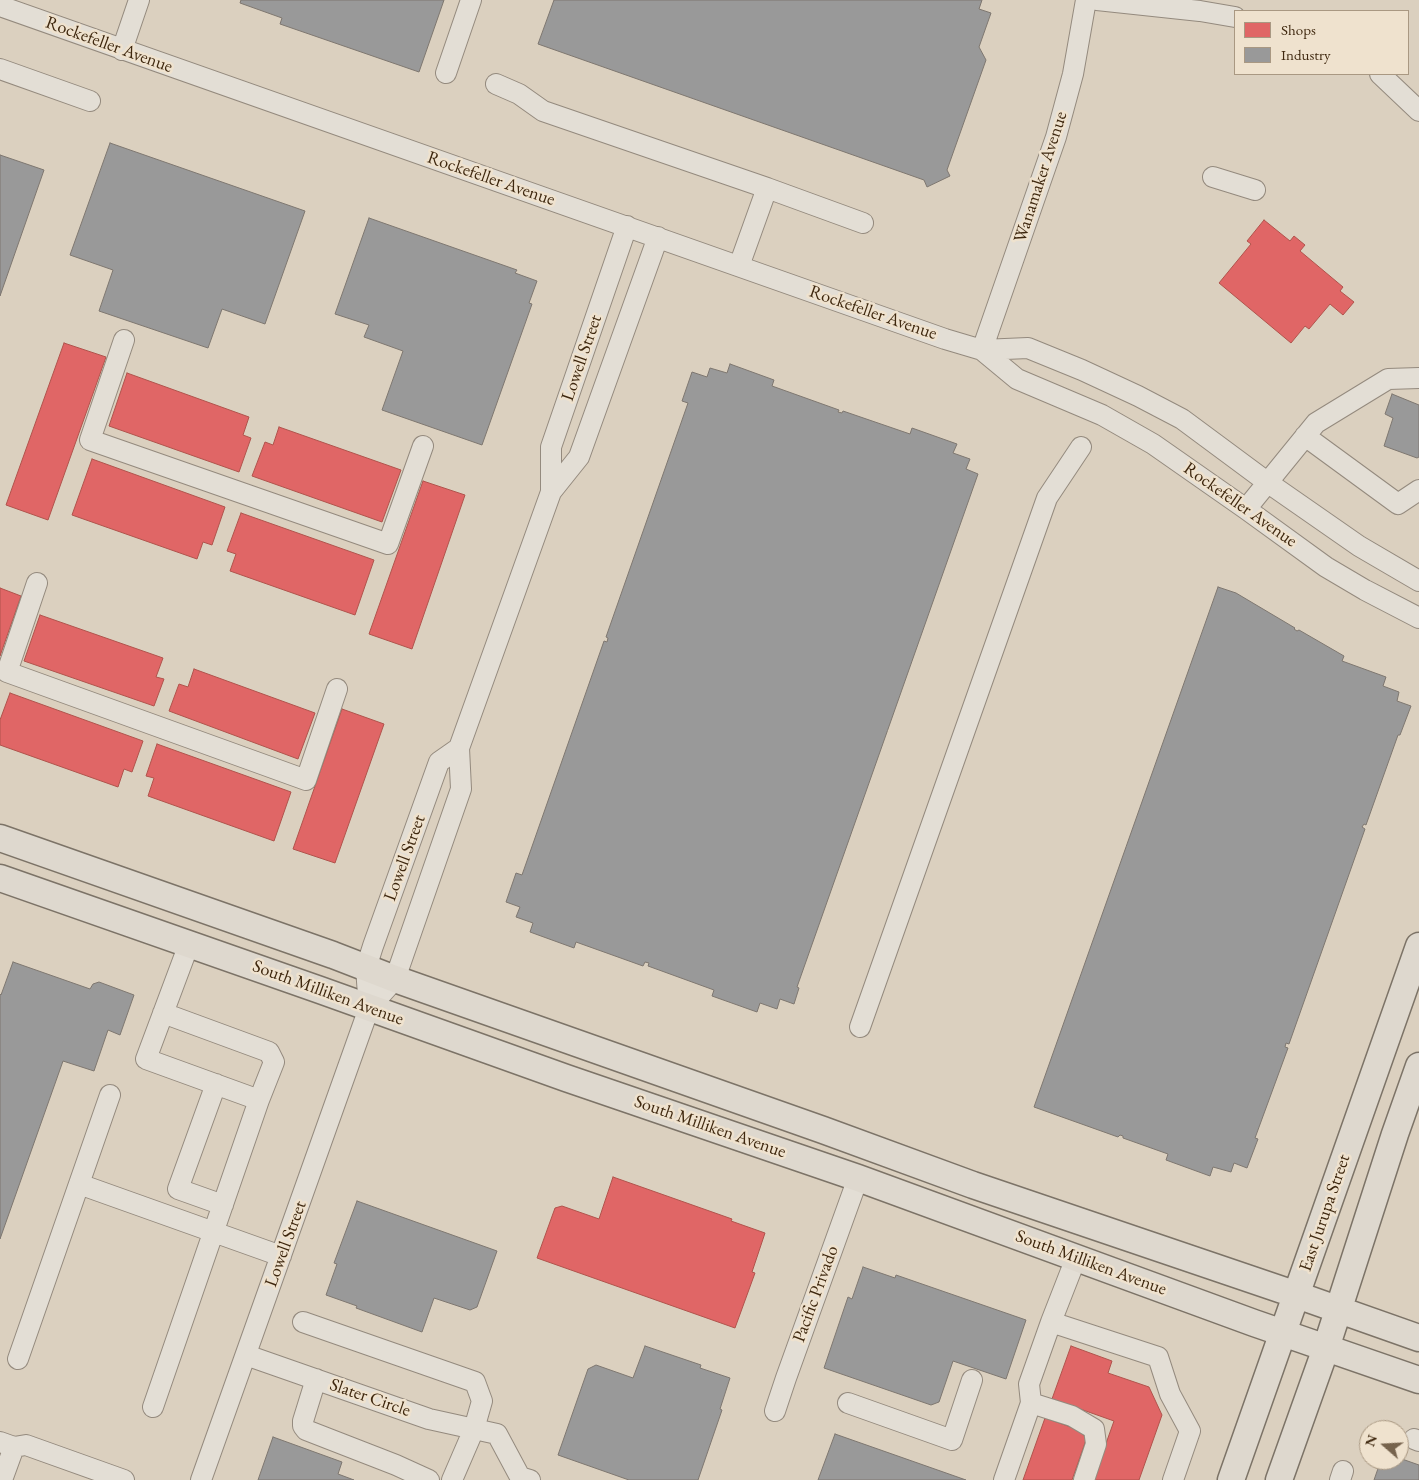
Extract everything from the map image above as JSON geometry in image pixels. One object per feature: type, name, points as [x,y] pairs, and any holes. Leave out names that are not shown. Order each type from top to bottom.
[{"type":"main road","name":"South Milliken Avenue","points":[[0,838],[796,1120],[973,1185],[1419,1338]]},
{"type":"main road","name":"South Milliken Avenue","points":[[0,878],[556,1074],[858,1178],[1283,1333],[1419,1380]]},
{"type":"main road","name":"East Jurupa Street","points":[[1231,1480],[1419,946]]},
{"type":"main road","points":[[1279,1480],[1326,1348],[1419,1066]]},
{"type":"street","points":[[122,50],[139,0]]},
{"type":"street","points":[[446,73],[471,0]]},
{"type":"street","name":"Wanamaker Avenue","points":[[982,350],[1056,137],[1073,74],[1086,0]]},
{"type":"street","points":[[1097,0],[1200,11],[1234,17]]},
{"type":"street","name":"Rockefeller Avenue","points":[[0,6],[935,335],[982,350],[1028,348],[1082,370],[1182,419],[1267,482],[1360,546],[1419,581]]},
{"type":"street","points":[[0,69],[90,101]]},
{"type":"street","points":[[1381,75],[1419,111]]},
{"type":"street","points":[[496,84],[519,94],[543,111],[863,223]]},
{"type":"street","points":[[1212,177],[1256,190]]},
{"type":"street","points":[[739,266],[767,188]]},
{"type":"street","name":"Lowell Street","points":[[552,492],[551,447],[627,226]]},
{"type":"street","name":"Lowell Street","points":[[202,1480],[370,1008],[395,979],[461,789],[460,748],[552,492],[579,457],[658,237]]},
{"type":"street","points":[[124,340],[90,440],[388,544],[423,446]]},
{"type":"street","name":"Rockefeller Avenue","points":[[982,350],[1017,379],[1102,415],[1153,444],[1326,566],[1365,590],[1419,618]]},
{"type":"street","points":[[1246,509],[1316,423],[1388,379],[1419,378]]},
{"type":"street","points":[[1305,436],[1398,504],[1419,490]]},
{"type":"street","points":[[860,1026],[1047,498],[1081,447]]},
{"type":"street","points":[[37,584],[7,672],[306,780],[337,689]]},
{"type":"street","name":"Lowell Street","points":[[370,1008],[366,968],[439,762],[460,748]]},
{"type":"street","points":[[189,944],[146,1059],[260,1100]]},
{"type":"street","points":[[153,1407],[274,1062],[269,1052],[163,1013]]},
{"type":"street","points":[[216,1084],[178,1189],[223,1205]]},
{"type":"street","points":[[18,1359],[110,1095]]},
{"type":"street","name":"Pacific Privado","points":[[775,1411],[858,1178]]},
{"type":"street","points":[[79,1184],[282,1256]]},
{"type":"street","points":[[1004,1480],[1031,1403],[1029,1384],[1076,1258]]},
{"type":"street","points":[[304,1322],[475,1382],[482,1401],[474,1429],[452,1480]]},
{"type":"street","points":[[1051,1322],[1158,1357],[1170,1394],[1190,1431],[1173,1480]]},
{"type":"street","name":"Slater Circle","points":[[246,1355],[430,1419],[497,1434],[523,1479]]},
{"type":"street","points":[[316,1379],[303,1421],[303,1426],[306,1430],[429,1480]]},
{"type":"street","points":[[848,1403],[952,1440],[972,1380]]},
{"type":"street","points":[[1031,1403],[1072,1416],[1094,1429],[1096,1444],[1084,1480]]},
{"type":"street","points":[[2,1480],[7,1445],[26,1444],[124,1480]]},
{"type":"building: Shops","points":[[1264,220],[1290,241],[1294,236],[1305,245],[1300,251],[1343,287],[1340,291],[1354,302],[1343,315],[1330,304],[1309,329],[1305,326],[1291,343],[1219,283],[1251,244],[1247,241]]},
{"type":"building: Shops","points":[[64,343],[106,357],[48,520],[6,505]]},
{"type":"building: Shops","points":[[127,373],[249,417],[243,435],[251,438],[239,472],[109,426]]},
{"type":"building: Shops","points":[[279,427],[401,470],[382,522],[252,476],[265,442],[273,445]]},
{"type":"building: Shops","points":[[92,459],[225,507],[212,545],[203,542],[197,559],[72,515]]},
{"type":"building: Shops","points":[[423,481],[465,495],[412,649],[369,634]]},
{"type":"building: Shops","points":[[241,513],[374,560],[355,615],[230,571],[236,554],[227,551]]},
{"type":"building: Shops","points":[[0,588],[21,596],[0,656]]},
{"type":"building: Shops","points":[[40,615],[163,658],[156,677],[164,679],[154,706],[24,661]]},
{"type":"building: Shops","points":[[194,669],[315,713],[298,759],[169,711],[179,684],[188,687]]},
{"type":"building: Shops","points":[[10,693],[143,741],[132,772],[124,769],[118,787],[0,745],[0,720]]},
{"type":"building: Shops","points":[[342,709],[384,724],[335,863],[293,849]]},
{"type":"building: Shops","points":[[157,744],[291,792],[274,841],[148,796],[154,778],[146,776]]},
{"type":"building: Shops","points":[[613,1177],[732,1219],[731,1221],[765,1233],[752,1272],[755,1273],[735,1328],[537,1258],[555,1208],[562,1206],[599,1219]]},
{"type":"building: Shops","points":[[1071,1346],[1112,1361],[1108,1373],[1149,1387],[1162,1415],[1139,1480],[1093,1480],[1114,1421],[1052,1399]]},
{"type":"building: Shops","points":[[1045,1418],[1082,1431],[1086,1440],[1072,1480],[1023,1480]]},
{"type":"building: Industry","points":[[241,0],[444,0],[419,72],[280,24],[282,18],[240,3]]},
{"type":"building: Industry","points":[[554,0],[982,0],[979,9],[991,13],[979,47],[986,60],[947,170],[950,176],[927,187],[924,180],[538,44]]},
{"type":"building: Industry","points":[[110,143],[305,211],[265,324],[222,309],[208,348],[99,311],[113,270],[70,255]]},
{"type":"building: Industry","points":[[0,155],[44,170],[0,296]]},
{"type":"building: Industry","points":[[369,218],[517,270],[515,273],[537,281],[529,303],[532,304],[482,445],[382,410],[403,351],[364,337],[369,325],[335,314]]},
{"type":"building: Industry","points":[[730,364],[774,380],[772,386],[839,410],[838,412],[842,413],[843,411],[910,434],[912,428],[957,444],[953,453],[970,459],[966,469],[978,474],[797,987],[799,988],[794,1004],[780,999],[777,1009],[760,1003],[757,1012],[712,996],[714,990],[648,966],[649,963],[645,962],[643,966],[576,942],[574,948],[530,932],[533,923],[516,917],[520,907],[506,902],[516,873],[522,875],[604,641],[607,642],[608,638],[606,637],[688,403],[682,401],[692,372],[707,377],[710,368],[727,373]]},
{"type":"building: Industry","points":[[1392,394],[1419,405],[1419,457],[1417,458],[1384,446],[1393,418],[1385,414]]},
{"type":"building: Industry","points":[[1218,587],[1236,593],[1297,631],[1299,630],[1344,656],[1342,661],[1386,677],[1383,686],[1399,692],[1397,701],[1411,706],[1400,735],[1398,735],[1366,825],[1364,824],[1362,827],[1365,829],[1289,1044],[1286,1043],[1285,1047],[1288,1048],[1255,1138],[1258,1139],[1247,1168],[1234,1163],[1231,1172],[1213,1167],[1210,1176],[1166,1160],[1168,1154],[1123,1138],[1123,1136],[1120,1135],[1118,1137],[1034,1107]]},
{"type":"building: Industry","points":[[13,962],[90,989],[93,984],[99,982],[134,995],[120,1035],[108,1030],[94,1071],[63,1061],[0,1239],[0,994]]},
{"type":"building: Industry","points":[[357,1201],[497,1251],[477,1307],[470,1310],[434,1298],[422,1332],[326,1295],[337,1264],[334,1263]]},
{"type":"building: Industry","points":[[863,1267],[895,1278],[896,1275],[1026,1320],[1006,1379],[953,1361],[939,1402],[931,1405],[824,1368],[848,1297],[852,1299]]},
{"type":"building: Industry","points":[[645,1346],[701,1365],[700,1368],[730,1378],[720,1409],[722,1410],[698,1480],[629,1480],[558,1455],[588,1369],[596,1365],[633,1378]]},
{"type":"building: Industry","points":[[835,1434],[966,1480],[818,1480]]},
{"type":"building: Industry","points":[[273,1437],[342,1462],[338,1474],[354,1480],[258,1480]]},
{"type":"building: Industry","points":[[1409,1462],[1419,1465],[1419,1480],[1374,1480],[1378,1470],[1409,1470]]}]
